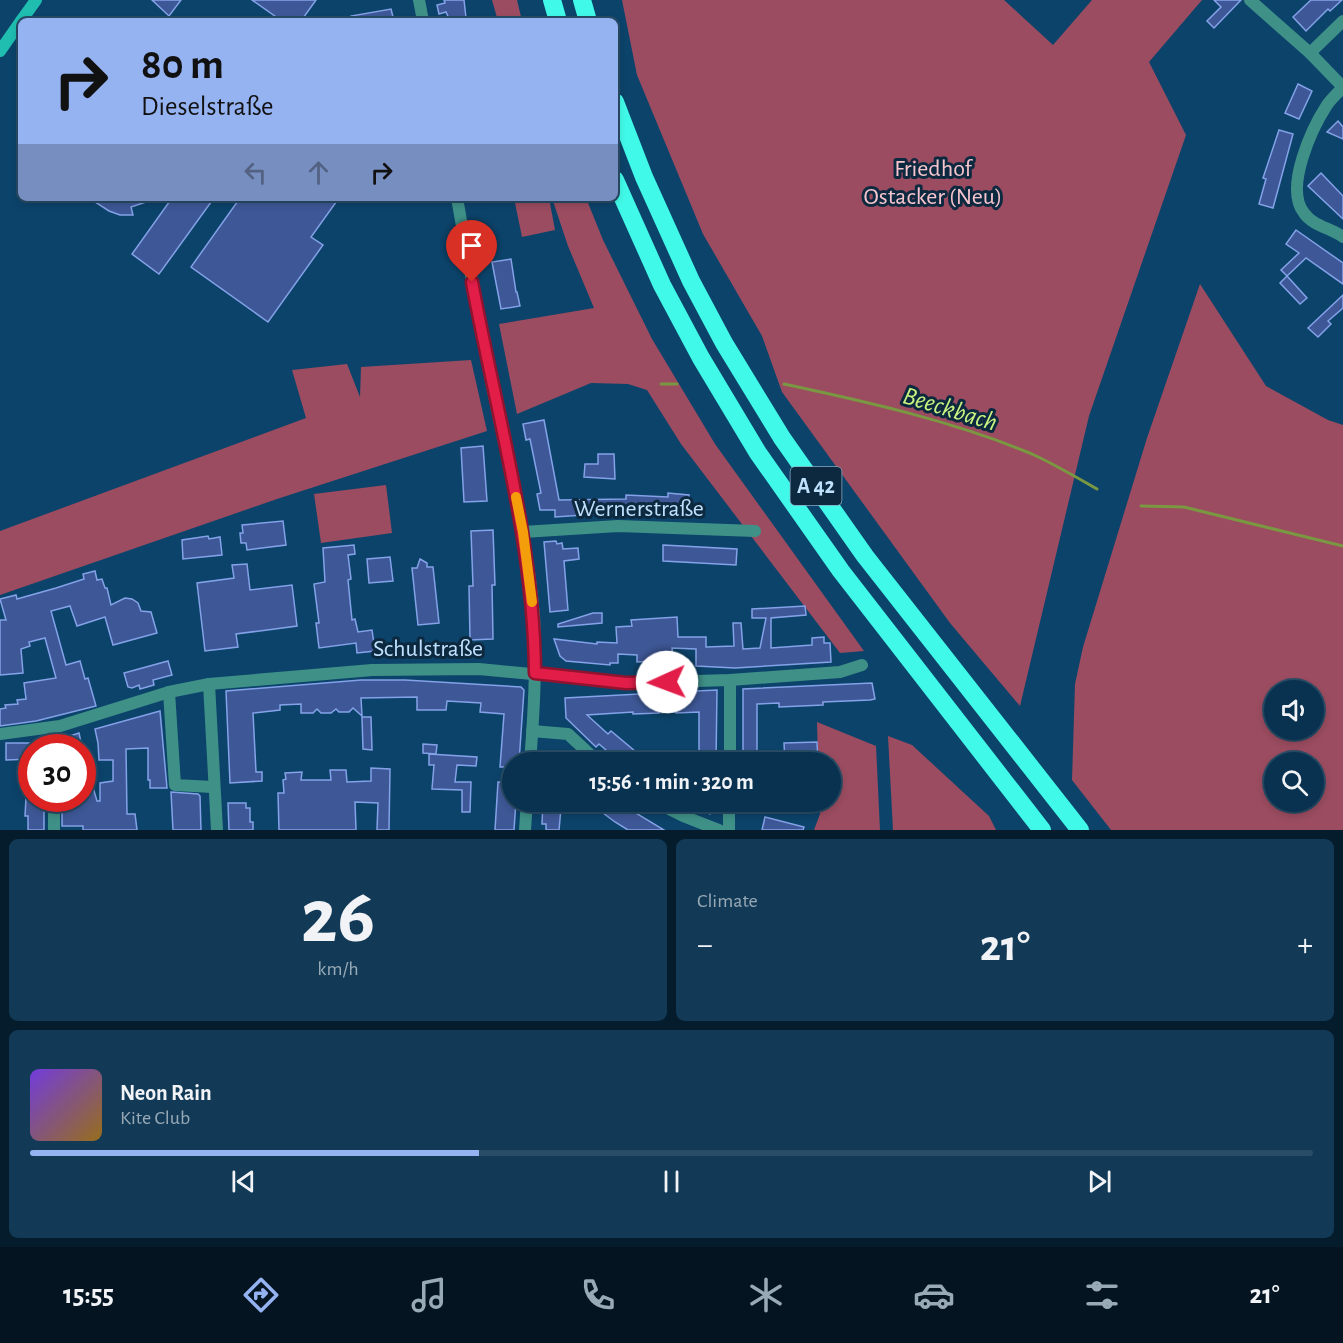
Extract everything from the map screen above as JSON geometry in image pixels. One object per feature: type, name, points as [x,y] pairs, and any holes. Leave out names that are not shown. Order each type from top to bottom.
[{"type":"highway","points":[[552,0],[557,18]]},
{"type":"highway","points":[[582,0],[587,18]]},
{"type":"highway","name":"A 42","points":[[618,110],[644,177],[692,281],[724,343],[782,438],[864,556],[1080,830]]},
{"type":"highway","name":"A 42","points":[[618,187],[662,285],[701,358],[758,453],[841,571],[1042,830]]},
{"type":"main road","points":[[23,18],[36,0]]},
{"type":"main road","points":[[0,51],[18,25]]},
{"type":"street","points":[[418,0],[422,18]]},
{"type":"street","points":[[1250,0],[1310,53],[1343,87],[1328,104],[1317,122],[1296,183],[1302,212],[1310,220],[1343,237]]},
{"type":"street","points":[[1310,53],[1343,21]]},
{"type":"street","points":[[457,201],[523,532],[534,618],[535,673],[531,752]]},
{"type":"street","name":"Wernerstraße","points":[[523,532],[618,526],[755,531]]},
{"type":"street","name":"Schulstraße","points":[[0,734],[52,728],[169,692],[208,684],[372,670],[479,669],[626,683],[730,680],[840,672],[862,665]]},
{"type":"street","points":[[730,680],[730,752]]},
{"type":"street","points":[[208,684],[217,830]]},
{"type":"street","points":[[169,692],[175,785],[213,787]]},
{"type":"street","points":[[52,728],[52,734]]},
{"type":"street","points":[[532,731],[568,734],[587,752]]},
{"type":"street","points":[[54,812],[54,830]]},
{"type":"street","points":[[525,830],[527,812]]},
{"type":"street","points":[[675,812],[719,830]]},
{"type":"street","points":[[729,812],[729,830]]},
{"type":"green space","points":[[492,0],[517,0],[521,18],[497,18]]},
{"type":"green space","name":"Friedhof Ostacker (Neu)","points":[[622,0],[1004,0],[1053,45],[1092,0],[1202,0],[1149,62],[1186,135],[1089,416],[1020,706],[950,623],[782,392],[762,336],[703,234],[637,75]]},
{"type":"green space","points":[[515,201],[550,201],[555,230],[522,237]]},
{"type":"green space","points":[[553,201],[587,201],[603,240],[652,339],[715,444],[864,651],[840,653],[681,444],[647,390],[628,384],[591,383],[517,414],[499,324],[594,308],[568,246]]},
{"type":"green space","points":[[1200,284],[1266,386],[1328,420],[1343,425],[1343,830],[1111,830],[1072,780],[1075,684],[1083,647],[1147,438]]},
{"type":"green space","points":[[471,360],[487,431],[277,499],[0,595],[0,531],[306,418],[292,370],[347,364],[360,397],[361,367]]},
{"type":"green space","points":[[386,485],[392,533],[321,543],[314,494]]},
{"type":"green space","points":[[817,722],[876,746],[880,830],[814,830],[820,812],[841,812],[841,752],[818,752]]},
{"type":"green space","points":[[888,736],[912,745],[989,816],[996,830],[893,830]]},
{"type":"building","points":[[152,0],[181,0],[169,16]]},
{"type":"building","points":[[252,0],[316,0],[303,18],[278,18]]},
{"type":"building","points":[[444,0],[464,0],[466,18],[449,18],[446,12],[439,14],[437,5],[445,3]]},
{"type":"building","points":[[1214,0],[1241,0],[1214,28],[1207,21],[1221,7]]},
{"type":"building","points":[[1311,0],[1342,0],[1330,11],[1328,9],[1306,31],[1293,17]]},
{"type":"building","points":[[391,9],[393,18],[351,18],[351,16]]},
{"type":"building","points":[[1298,84],[1312,91],[1299,119],[1285,113]]},
{"type":"building","points":[[1338,121],[1343,127],[1343,139],[1327,132]]},
{"type":"building","points":[[1279,130],[1293,134],[1273,208],[1259,204],[1266,179],[1263,178]]},
{"type":"building","points":[[1321,173],[1343,196],[1343,219],[1308,186]]},
{"type":"building","points":[[94,201],[149,201],[131,207],[133,215],[120,215]]},
{"type":"building","points":[[170,201],[212,201],[159,274],[132,254]]},
{"type":"building","points":[[238,201],[337,201],[311,237],[323,245],[268,322],[191,267]]},
{"type":"building","points":[[1296,230],[1343,263],[1343,284],[1306,258],[1287,276],[1281,270],[1299,253],[1286,244]]},
{"type":"building","points":[[511,259],[520,306],[501,309],[492,262]]},
{"type":"building","points":[[1287,276],[1307,298],[1300,304],[1280,283]]},
{"type":"building","points":[[1343,295],[1343,308],[1328,321],[1331,324],[1318,337],[1308,328]]},
{"type":"building","points":[[544,420],[559,500],[626,499],[626,495],[668,497],[668,493],[689,495],[688,513],[657,511],[656,516],[613,513],[555,517],[555,510],[540,510],[537,494],[541,493],[530,439],[526,440],[523,424]]},
{"type":"building","points":[[483,446],[487,501],[464,502],[461,448]]},
{"type":"building","points":[[598,454],[614,454],[615,479],[584,477],[585,464],[598,464]]},
{"type":"building","points":[[283,521],[286,545],[247,550],[246,543],[241,543],[242,525]]},
{"type":"building","points":[[493,530],[495,585],[492,585],[493,639],[470,640],[469,586],[473,586],[471,531]]},
{"type":"building","points":[[208,536],[209,539],[220,537],[222,555],[183,559],[182,540]]},
{"type":"building","points":[[556,541],[557,544],[562,543],[563,549],[578,548],[579,559],[564,561],[568,610],[550,612],[544,542]]},
{"type":"building","points":[[354,545],[355,554],[348,555],[352,620],[355,619],[358,632],[372,630],[375,651],[357,653],[356,643],[319,648],[316,623],[319,623],[314,584],[325,582],[323,548]]},
{"type":"building","points":[[663,545],[737,549],[736,565],[663,561]]},
{"type":"building","points":[[390,557],[393,581],[369,583],[367,559]]},
{"type":"building","points":[[420,559],[427,563],[427,567],[433,567],[439,623],[418,625],[412,568],[417,568]]},
{"type":"building","points":[[247,564],[250,590],[292,585],[297,626],[236,634],[238,647],[205,651],[197,583],[234,578],[232,565]]},
{"type":"building","points":[[95,571],[97,580],[102,579],[107,588],[111,605],[125,598],[132,599],[138,603],[141,611],[151,612],[157,633],[113,645],[105,617],[77,626],[70,606],[51,611],[66,665],[80,661],[85,679],[88,678],[96,706],[36,721],[0,726],[0,709],[6,708],[5,705],[18,704],[17,700],[26,699],[24,683],[56,678],[45,638],[29,642],[30,646],[21,649],[23,673],[0,675],[0,620],[6,620],[0,599],[16,595],[17,599],[56,588],[84,579],[83,574]]},
{"type":"building","points":[[805,606],[806,615],[771,618],[771,648],[812,645],[812,638],[824,637],[824,643],[830,643],[831,662],[735,668],[696,666],[696,649],[672,648],[673,659],[637,662],[637,655],[618,654],[618,663],[610,663],[610,665],[566,661],[560,656],[554,639],[597,644],[597,642],[617,643],[616,627],[632,626],[631,620],[677,617],[678,637],[706,637],[706,647],[734,646],[733,623],[741,623],[743,649],[760,648],[766,618],[752,618],[752,609]]},
{"type":"building","points":[[593,613],[602,613],[602,623],[558,627],[558,624]]},
{"type":"building","points":[[168,661],[172,675],[153,680],[154,685],[140,689],[139,685],[128,687],[124,673]]},
{"type":"building","points":[[361,680],[405,680],[521,687],[524,690],[520,752],[502,752],[502,767],[500,767],[504,714],[480,712],[481,703],[447,701],[446,710],[417,710],[417,697],[361,698],[362,716],[353,708],[349,712],[339,712],[336,709],[331,713],[321,713],[317,709],[313,713],[301,713],[301,704],[280,705],[280,710],[253,713],[256,772],[262,772],[262,781],[230,783],[226,691]]},
{"type":"building","points":[[872,683],[875,699],[779,707],[779,703],[757,704],[757,752],[743,752],[743,689]]},
{"type":"building","points":[[717,690],[716,752],[699,752],[699,712],[676,713],[675,692]]},
{"type":"building","points":[[658,693],[659,713],[587,715],[608,734],[611,731],[636,752],[608,752],[599,744],[596,747],[566,718],[565,698]]},
{"type":"building","points":[[160,711],[167,788],[150,788],[148,748],[126,749],[127,814],[135,814],[137,830],[83,830],[83,826],[62,826],[62,812],[96,812],[96,798],[97,801],[100,801],[100,783],[113,781],[113,760],[99,760],[95,729]]},
{"type":"building","points":[[362,717],[371,717],[372,750],[363,749]]},
{"type":"building","points":[[817,742],[818,752],[784,752],[784,743]]},
{"type":"building","points":[[6,743],[18,743],[18,760],[6,760]]},
{"type":"building","points":[[423,744],[437,745],[436,754],[423,753]]},
{"type":"building","points":[[429,754],[477,757],[476,766],[457,765],[455,782],[471,782],[470,812],[462,812],[462,790],[432,789],[434,765],[429,765]]},
{"type":"building","points":[[371,768],[390,769],[389,830],[377,830],[378,803],[355,802],[356,830],[279,830],[278,793],[284,793],[285,773],[302,772],[301,780],[331,780],[330,770],[346,770],[347,782],[371,781]]},
{"type":"building","points":[[498,782],[502,782],[502,812],[515,812],[514,830],[495,830]]},
{"type":"building","points":[[171,792],[200,796],[201,830],[173,830]]},
{"type":"building","points":[[228,803],[246,803],[246,808],[250,808],[250,822],[253,822],[253,830],[229,830]]},
{"type":"building","points":[[25,812],[44,812],[44,830],[28,830],[28,816],[25,816]]},
{"type":"building","points":[[543,812],[561,812],[559,830],[546,830],[546,824],[542,824]]},
{"type":"building","points":[[602,812],[634,812],[664,830],[628,830]]},
{"type":"building","points":[[765,817],[804,827],[803,830],[762,830]]},
{"type":"waterway","name":"Beeckbach","points":[[661,384],[677,384]]},
{"type":"waterway","name":"Beeckbach","points":[[784,384],[879,405],[1002,442],[1057,466],[1097,489]]},
{"type":"waterway","name":"Beeckbach","points":[[1141,506],[1184,507],[1343,546]]},
{"type":"slow traffic","points":[[516,497],[532,602]]},
{"type":"route","points":[[472,282],[523,532],[534,618],[535,673],[626,683],[667,682]]}]
